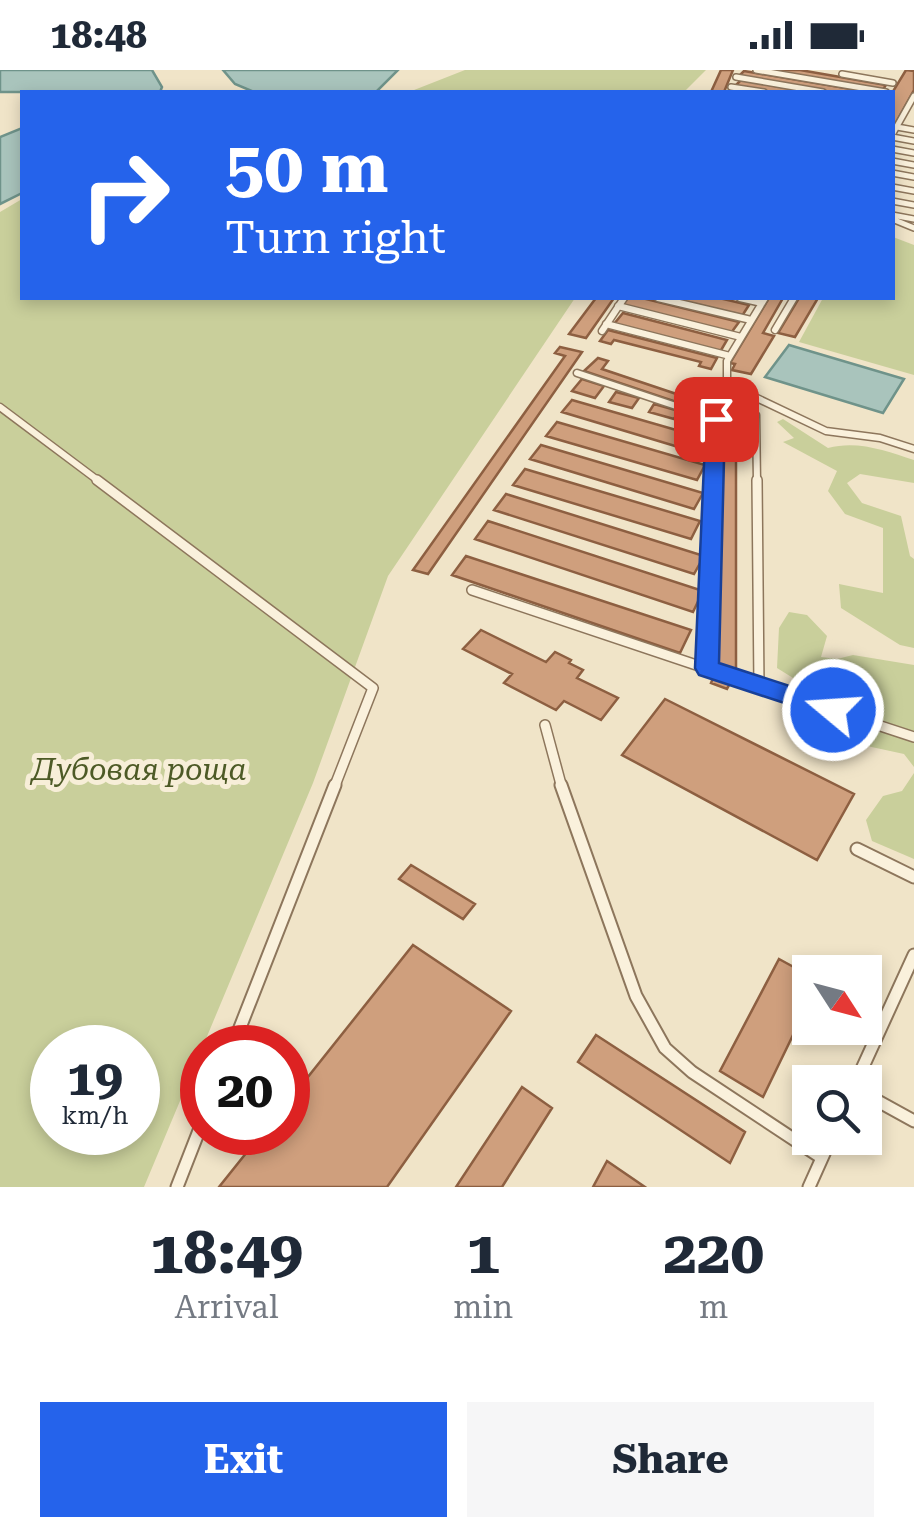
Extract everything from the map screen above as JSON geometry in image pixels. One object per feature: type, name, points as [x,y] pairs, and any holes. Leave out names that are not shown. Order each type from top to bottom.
[{"type":"lane","points":[[756,70],[875,90]]},
{"type":"lane","points":[[730,90],[738,73],[814,90]]},
{"type":"lane","points":[[842,74],[895,80],[888,90]]},
{"type":"lane","points":[[914,96],[896,128],[914,130]]},
{"type":"lane","points":[[902,117],[914,119]]},
{"type":"lane","points":[[622,300],[604,327],[730,356]]},
{"type":"lane","points":[[666,300],[751,320]]},
{"type":"lane","points":[[763,300],[730,356],[726,380],[826,431],[880,438],[914,449]]},
{"type":"lane","points":[[775,330],[793,300]]},
{"type":"lane","points":[[618,306],[740,338]]},
{"type":"lane","points":[[577,373],[718,420],[707,668]]},
{"type":"lane","points":[[736,388],[756,415],[759,686]]},
{"type":"lane","points":[[0,406],[373,688],[241,1025]]},
{"type":"lane","points":[[472,590],[914,737]]},
{"type":"lane","points":[[545,725],[571,821],[636,996],[666,1048],[692,1072],[822,1158]]},
{"type":"lane","points":[[857,849],[914,876]]},
{"type":"lane","points":[[864,1065],[914,955]]},
{"type":"lane","points":[[882,1104],[914,1122]]},
{"type":"lane","points":[[177,1187],[189,1155]]},
{"type":"lane","points":[[809,1187],[823,1155]]},
{"type":"green space","points":[[465,70],[706,70],[686,90],[414,90]]},
{"type":"green space","name":"Дубовая роща","points":[[20,200],[20,300],[574,300],[388,576],[313,783],[212,1025],[180,1025],[180,1101],[160,1149],[160,1025],[30,1025],[30,1155],[157,1155],[144,1187],[0,1187],[0,212]]},
{"type":"green space","points":[[895,238],[914,245],[914,375],[799,342],[822,300],[895,300]]},
{"type":"green space","points":[[783,419],[828,448],[861,446],[914,460],[914,483],[860,474],[847,483],[862,503],[901,516],[914,559],[914,648],[900,645],[841,608],[839,584],[883,593],[883,528],[845,514],[828,491],[837,471],[783,442],[794,438],[777,422]]},
{"type":"green space","points":[[789,612],[807,615],[827,636],[821,657],[853,655],[914,665],[914,767],[904,754],[802,732],[788,720],[814,691],[777,668],[779,628]]},
{"type":"green space","points":[[914,773],[914,859],[872,841],[866,820],[883,796],[902,791]]},
{"type":"water","points":[[0,70],[152,70],[162,87],[161,90],[0,92]]},
{"type":"water","points":[[223,70],[398,70],[378,90],[249,90],[235,84]]},
{"type":"water","points":[[20,129],[20,194],[0,204],[0,137]]},
{"type":"water","points":[[789,345],[904,379],[883,413],[765,377]]},
{"type":"building","points":[[721,70],[733,70],[725,90],[712,90]]},
{"type":"building","points":[[765,70],[800,70],[886,85],[876,90]]},
{"type":"building","points":[[906,70],[914,71],[914,90],[895,125],[895,90]]},
{"type":"building","points":[[744,71],[857,90],[820,90],[739,76]]},
{"type":"building","points":[[741,80],[798,90],[759,90],[735,86]]},
{"type":"building","points":[[594,300],[613,300],[586,338],[569,334]]},
{"type":"building","points":[[626,300],[650,300],[739,322],[731,333],[622,305]]},
{"type":"building","points":[[675,300],[728,300],[749,305],[742,316]]},
{"type":"building","points":[[768,300],[782,300],[763,333],[774,336],[751,374],[732,370],[735,364],[730,363]]},
{"type":"building","points":[[798,300],[817,300],[795,337],[778,333]]},
{"type":"building","points":[[623,313],[727,340],[720,352],[614,324]]},
{"type":"building","points":[[608,330],[717,358],[711,369],[699,366],[701,362],[614,340],[611,344],[600,341]]},
{"type":"building","points":[[560,347],[582,352],[428,574],[413,570],[565,356],[555,353]]},
{"type":"building","points":[[598,358],[608,361],[602,369],[736,414],[736,672],[727,689],[711,683],[717,669],[721,417],[584,371]]},
{"type":"building","points":[[582,379],[604,386],[595,398],[572,391]]},
{"type":"building","points":[[616,392],[639,398],[632,408],[609,402]]},
{"type":"building","points":[[572,400],[704,438],[695,452],[562,412]]},
{"type":"building","points":[[654,404],[679,411],[674,419],[649,412]]},
{"type":"building","points":[[557,422],[705,465],[697,480],[546,436]]},
{"type":"building","points":[[541,445],[703,493],[694,509],[530,459]]},
{"type":"building","points":[[525,469],[700,521],[691,539],[513,485]]},
{"type":"building","points":[[506,494],[704,556],[694,574],[494,510]]},
{"type":"building","points":[[488,521],[703,591],[693,612],[475,539]]},
{"type":"building","points":[[466,556],[691,630],[680,653],[452,575]]},
{"type":"building","points":[[481,630],[546,662],[555,652],[583,670],[577,678],[618,698],[601,720],[564,701],[556,710],[504,683],[512,674],[463,649]]},
{"type":"building","points":[[665,699],[854,794],[817,860],[622,755]]},
{"type":"building","points":[[411,865],[475,904],[463,919],[399,879]]},
{"type":"building","points":[[413,945],[511,1011],[387,1187],[219,1187],[245,1155],[310,1155],[310,1074]]},
{"type":"building","points":[[779,959],[792,966],[792,1037],[763,1097],[720,1071]]},
{"type":"building","points":[[596,1035],[745,1132],[730,1163],[578,1062]]},
{"type":"building","points":[[522,1087],[552,1108],[502,1187],[456,1187]]},
{"type":"building","points":[[607,1161],[645,1187],[593,1187]]},
{"type":"route","points":[[716,419],[707,668],[833,710]]}]
